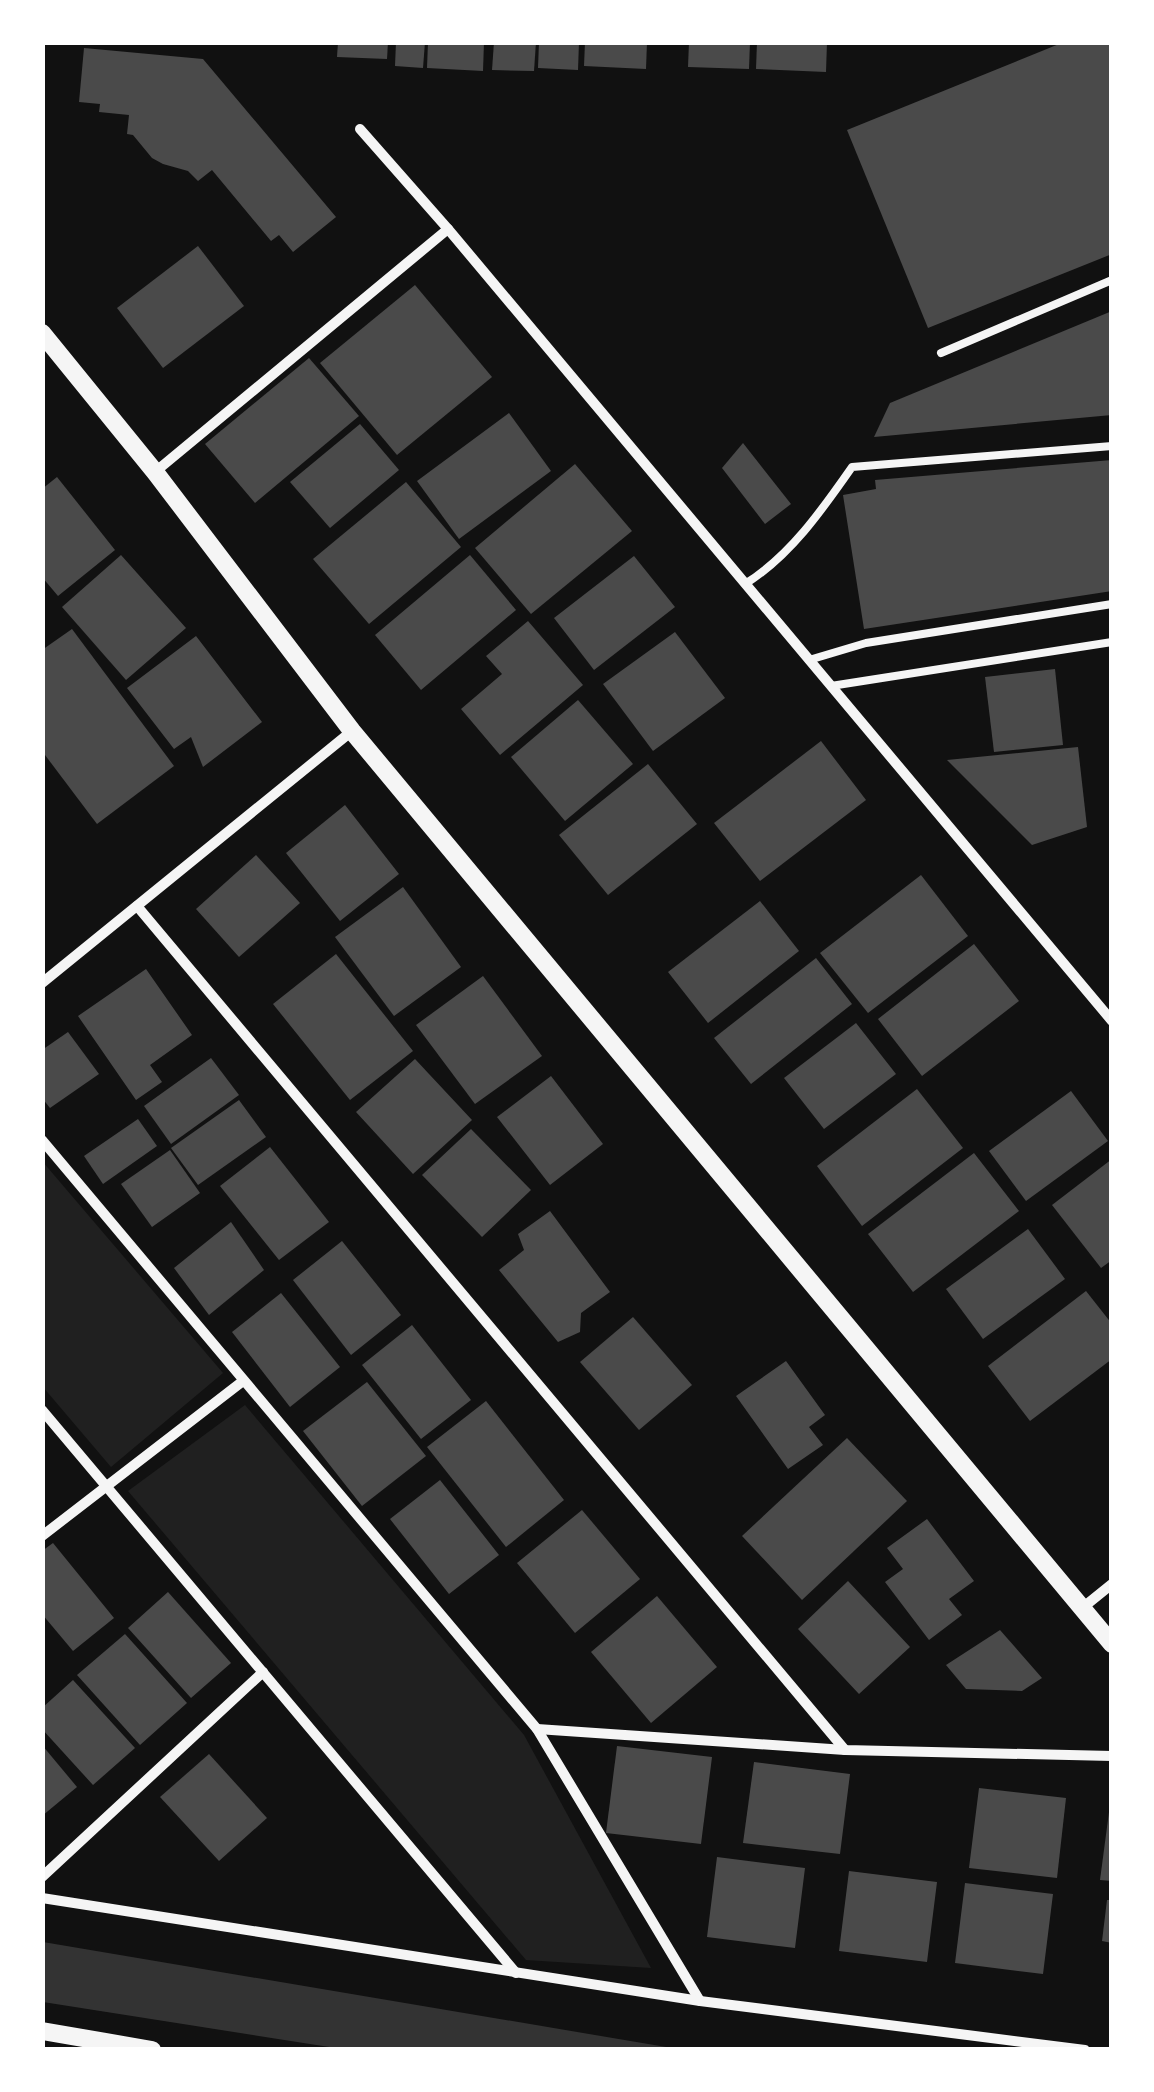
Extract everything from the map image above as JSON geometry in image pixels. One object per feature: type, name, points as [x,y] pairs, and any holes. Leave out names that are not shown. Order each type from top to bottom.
[{"type":"street","points":[[360,129],[1112,1021]]},
{"type":"street","points":[[155,472],[448,229]]},
{"type":"street","points":[[42,333],[155,472],[352,731],[1112,1644]]},
{"type":"street","points":[[42,983],[352,731]]},
{"type":"street","points":[[137,906],[845,1750]]},
{"type":"street","points":[[42,1140],[537,1729],[700,2002]]},
{"type":"street","points":[[42,1536],[243,1381]]},
{"type":"street","points":[[42,1410],[516,1973]]},
{"type":"street","points":[[1081,1610],[1112,1584]]},
{"type":"street","points":[[42,1878],[263,1672]]},
{"type":"street","points":[[537,1729],[845,1750],[1112,1756]]},
{"type":"street","points":[[42,1898],[700,2002],[1086,2050]]},
{"type":"street","points":[[42,2031],[152,2050]]},
{"type":"lane","points":[[941,353],[1112,280]]},
{"type":"lane","points":[[745,584],[810,526],[852,467],[1112,446]]},
{"type":"lane","points":[[809,660],[866,643],[1112,604]]},
{"type":"lane","points":[[831,686],[1112,642]]},
{"type":"shaded area","points":[[42,1161],[223,1373],[111,1467],[43,1387]]},
{"type":"shaded area","points":[[245,1405],[524,1735],[651,1968],[526,1960],[128,1491]]},
{"type":"shaded area","points":[[43,1942],[678,2049],[342,2049],[43,2002]]},
{"type":"building","points":[[338,42],[388,42],[387,59],[337,57]]},
{"type":"building","points":[[396,42],[425,42],[423,68],[395,66]]},
{"type":"building","points":[[428,42],[484,42],[483,71],[427,68]]},
{"type":"building","points":[[494,42],[536,42],[534,71],[492,70]]},
{"type":"building","points":[[539,42],[579,42],[578,70],[538,68]]},
{"type":"building","points":[[585,42],[647,42],[646,69],[584,66]]},
{"type":"building","points":[[689,42],[750,42],[749,69],[688,67]]},
{"type":"building","points":[[757,42],[827,42],[826,72],[756,69]]},
{"type":"building","points":[[1064,42],[1112,42],[1112,254],[928,328],[847,130]]},
{"type":"building","points":[[84,48],[203,59],[336,217],[293,252],[279,235],[271,241],[212,170],[198,181],[188,171],[163,164],[152,158],[133,135],[127,134],[129,115],[99,112],[100,104],[79,102]]},
{"type":"building","points":[[198,246],[244,306],[163,368],[117,308]]},
{"type":"building","points":[[415,285],[492,377],[397,455],[320,363]]},
{"type":"building","points":[[1112,311],[1112,415],[874,437],[890,403]]},
{"type":"building","points":[[309,358],[359,416],[255,503],[205,444]]},
{"type":"building","points":[[509,413],[551,471],[459,539],[417,481]]},
{"type":"building","points":[[360,424],[399,470],[330,528],[290,482]]},
{"type":"building","points":[[743,443],[791,504],[765,524],[722,468]]},
{"type":"building","points":[[1112,460],[1112,591],[864,629],[843,495],[876,489],[875,480]]},
{"type":"building","points":[[575,464],[632,531],[531,614],[475,548]]},
{"type":"building","points":[[57,477],[115,550],[58,596],[42,577],[42,489]]},
{"type":"building","points":[[406,482],[461,547],[369,624],[313,559]]},
{"type":"building","points":[[121,555],[186,628],[126,680],[62,607]]},
{"type":"building","points":[[470,555],[516,610],[421,690],[375,635]]},
{"type":"building","points":[[634,556],[675,607],[594,670],[554,618]]},
{"type":"building","points":[[528,621],[583,685],[500,755],[461,709],[502,674],[486,656]]},
{"type":"building","points":[[72,629],[174,766],[97,824],[42,751],[42,650]]},
{"type":"building","points":[[675,632],[725,698],[653,751],[603,684]]},
{"type":"building","points":[[196,636],[262,722],[203,767],[191,737],[174,749],[127,688]]},
{"type":"building","points":[[1055,669],[1063,745],[994,752],[985,677]]},
{"type":"building","points":[[578,700],[633,764],[565,821],[511,757]]},
{"type":"building","points":[[821,741],[866,800],[760,881],[714,823]]},
{"type":"building","points":[[1078,747],[1087,827],[1032,845],[947,760]]},
{"type":"building","points":[[648,764],[697,824],[608,895],[559,835]]},
{"type":"building","points":[[345,805],[399,874],[340,921],[286,853]]},
{"type":"building","points":[[256,855],[300,903],[239,957],[196,909]]},
{"type":"building","points":[[921,875],[968,936],[868,1013],[820,953]]},
{"type":"building","points":[[403,887],[461,967],[394,1016],[335,937]]},
{"type":"building","points":[[760,901],[799,951],[708,1023],[668,972]]},
{"type":"building","points":[[974,944],[1019,1001],[922,1076],[878,1019]]},
{"type":"building","points":[[336,954],[413,1051],[350,1100],[273,1004]]},
{"type":"building","points":[[816,958],[852,1004],[751,1084],[714,1038]]},
{"type":"building","points":[[146,969],[192,1035],[150,1065],[162,1082],[136,1100],[78,1016]]},
{"type":"building","points":[[483,976],[542,1056],[475,1104],[416,1025]]},
{"type":"building","points":[[856,1023],[896,1074],[824,1129],[784,1078]]},
{"type":"building","points":[[68,1032],[99,1074],[50,1108],[42,1098],[42,1050]]},
{"type":"building","points":[[211,1058],[239,1095],[171,1144],[144,1106]]},
{"type":"building","points":[[415,1059],[472,1120],[413,1174],[356,1112]]},
{"type":"building","points":[[551,1076],[603,1144],[550,1185],[497,1117]]},
{"type":"building","points":[[917,1089],[963,1148],[862,1226],[817,1166]]},
{"type":"building","points":[[1071,1091],[1108,1141],[1026,1201],[989,1151]]},
{"type":"building","points":[[239,1100],[266,1137],[198,1185],[171,1148]]},
{"type":"building","points":[[138,1119],[157,1146],[103,1184],[84,1156]]},
{"type":"building","points":[[471,1129],[531,1190],[482,1237],[422,1175]]},
{"type":"building","points":[[270,1147],[329,1222],[279,1260],[220,1186]]},
{"type":"building","points":[[170,1150],[200,1193],[152,1227],[121,1184]]},
{"type":"building","points":[[974,1153],[1019,1211],[913,1292],[868,1234]]},
{"type":"building","points":[[1112,1159],[1112,1260],[1101,1268],[1052,1205]]},
{"type":"building","points":[[550,1211],[610,1292],[581,1313],[580,1332],[558,1342],[499,1270],[524,1250],[518,1234]]},
{"type":"building","points":[[231,1222],[264,1270],[209,1315],[174,1268]]},
{"type":"building","points":[[1028,1229],[1065,1279],[983,1339],[946,1289]]},
{"type":"building","points":[[342,1241],[401,1315],[351,1355],[293,1280]]},
{"type":"building","points":[[1086,1291],[1112,1324],[1112,1359],[1030,1421],[988,1366]]},
{"type":"building","points":[[281,1293],[340,1367],[290,1407],[232,1332]]},
{"type":"building","points":[[633,1317],[692,1385],[639,1430],[580,1362]]},
{"type":"building","points":[[412,1325],[471,1400],[421,1439],[362,1365]]},
{"type":"building","points":[[786,1361],[825,1415],[809,1427],[823,1445],[788,1469],[736,1396]]},
{"type":"building","points":[[367,1382],[426,1456],[362,1506],[303,1431]]},
{"type":"building","points":[[486,1401],[564,1500],[506,1547],[427,1447]]},
{"type":"building","points":[[847,1438],[907,1501],[802,1600],[742,1536]]},
{"type":"building","points":[[440,1480],[499,1555],[449,1594],[390,1519]]},
{"type":"building","points":[[582,1510],[640,1579],[575,1633],[517,1563]]},
{"type":"building","points":[[927,1519],[974,1581],[949,1599],[962,1615],[929,1640],[885,1582],[903,1569],[887,1548]]},
{"type":"building","points":[[53,1543],[114,1618],[73,1651],[42,1614],[42,1551]]},
{"type":"building","points":[[848,1581],[910,1647],[859,1694],[798,1629]]},
{"type":"building","points":[[168,1592],[231,1663],[191,1698],[128,1628]]},
{"type":"building","points":[[657,1596],[717,1667],[651,1723],[591,1652]]},
{"type":"building","points":[[1000,1630],[1042,1678],[1022,1691],[966,1689],[946,1665]]},
{"type":"building","points":[[125,1634],[187,1703],[140,1745],[77,1675]]},
{"type":"building","points":[[73,1680],[135,1748],[93,1785],[42,1729],[42,1708]]},
{"type":"building","points":[[42,1745],[77,1787],[42,1816]]},
{"type":"building","points":[[617,1746],[712,1757],[701,1844],[606,1833]]},
{"type":"building","points":[[209,1754],[267,1818],[219,1861],[160,1797]]},
{"type":"building","points":[[754,1762],[850,1774],[840,1854],[743,1843]]},
{"type":"building","points":[[979,1788],[1066,1798],[1057,1878],[969,1868]]},
{"type":"building","points":[[1112,1812],[1112,1881],[1100,1880]]},
{"type":"building","points":[[717,1857],[805,1868],[795,1948],[707,1937]]},
{"type":"building","points":[[849,1871],[937,1882],[927,1962],[839,1951]]},
{"type":"building","points":[[965,1883],[1053,1894],[1043,1974],[955,1963]]},
{"type":"building","points":[[1107,1900],[1112,1900],[1112,1943],[1102,1941]]}]
